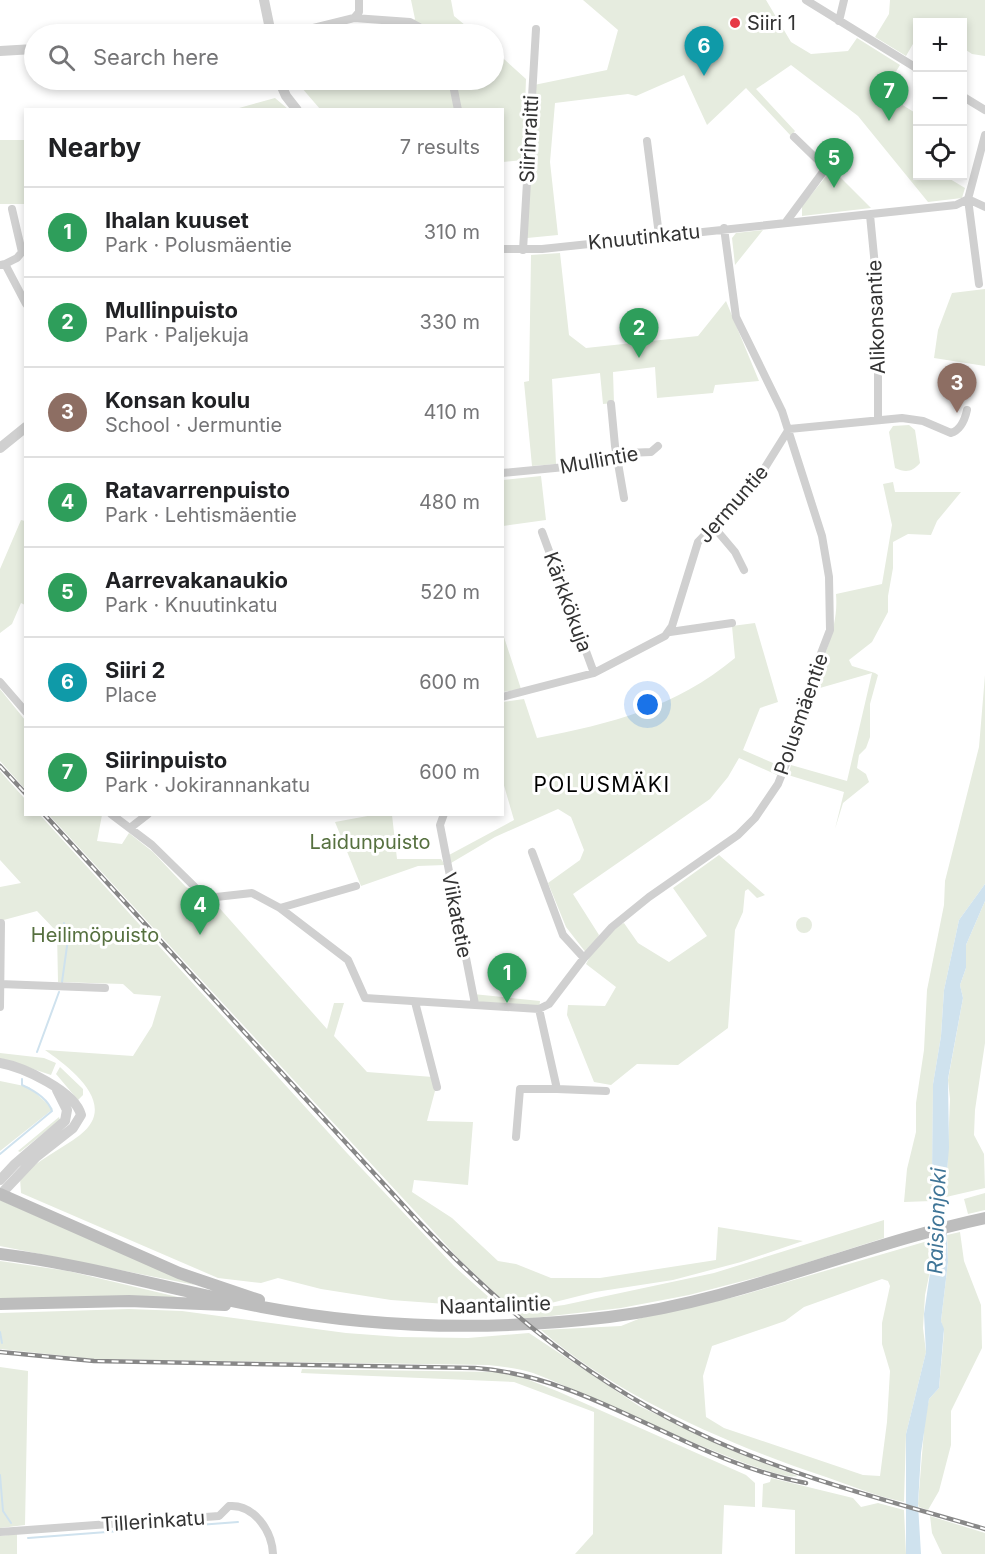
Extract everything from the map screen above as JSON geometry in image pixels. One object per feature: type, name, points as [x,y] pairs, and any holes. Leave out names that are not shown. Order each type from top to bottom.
[{"type":"main road","points":[[0,1194],[179,1273],[300,1313]]},
{"type":"main road","name":"Naantalintie","points":[[0,1254],[75,1266],[265,1308],[300,1313],[378,1323],[457,1327],[544,1324],[612,1317],[726,1293],[911,1237],[985,1218]]},
{"type":"main road","points":[[0,1304],[139,1302],[265,1308]]},
{"type":"street","points":[[264,0],[269,24]]},
{"type":"street","points":[[354,18],[359,12],[359,0]]},
{"type":"street","points":[[806,0],[913,66]]},
{"type":"street","points":[[839,21],[844,0]]},
{"type":"street","points":[[330,24],[354,18],[414,24]]},
{"type":"street","name":"Siirinraitti","points":[[523,250],[536,28]]},
{"type":"street","points":[[0,51],[24,50]]},
{"type":"street","points":[[283,90],[295,108]]},
{"type":"street","points":[[454,90],[458,108]]},
{"type":"street","points":[[967,99],[985,110]]},
{"type":"street","points":[[980,284],[968,199],[985,135]]},
{"type":"street","points":[[786,222],[826,168],[794,136]]},
{"type":"street","points":[[647,141],[659,235]]},
{"type":"street","points":[[968,199],[985,207]]},
{"type":"street","name":"Knuutinkatu","points":[[504,249],[523,250],[870,215],[961,204],[968,199]]},
{"type":"street","points":[[12,209],[22,252],[17,258],[3,264],[24,301]]},
{"type":"street","name":"Alikonsantie","points":[[870,215],[879,303],[878,419]]},
{"type":"street","name":"Polusmäentie","points":[[539,1009],[549,1004],[584,957],[625,916],[747,827],[778,784],[792,749],[815,669],[830,630],[832,615],[824,545],[789,429],[769,380],[736,317],[724,228]]},
{"type":"street","points":[[611,404],[624,498]]},
{"type":"street","points":[[789,429],[878,419],[913,419],[951,433],[956,431],[965,419],[967,410]]},
{"type":"street","points":[[1,446],[24,429]]},
{"type":"street","name":"Jermuntie","points":[[670,632],[695,548],[760,476],[789,429]]},
{"type":"street","name":"Mullintie","points":[[504,473],[607,463],[627,453],[651,452],[658,446]]},
{"type":"street","points":[[713,526],[735,552],[744,570]]},
{"type":"street","name":"Kärkkökuja","points":[[542,532],[594,673]]},
{"type":"street","points":[[504,696],[594,673],[626,658],[670,632],[732,623]]},
{"type":"street","points":[[0,682],[24,710]]},
{"type":"street","points":[[114,816],[152,845],[200,892],[216,897],[252,893],[280,908],[348,960],[365,998],[539,1009],[557,1089]]},
{"type":"street","points":[[130,828],[145,816]]},
{"type":"street","name":"Viikatetie","points":[[443,816],[440,825],[475,1005]]},
{"type":"street","points":[[532,852],[563,935],[584,957]]},
{"type":"street","points":[[280,908],[356,886]]},
{"type":"street","points":[[0,923],[0,1007]]},
{"type":"street","points":[[1,984],[105,988]]},
{"type":"street","points":[[415,1002],[437,1087]]},
{"type":"street","points":[[0,1063],[28,1071],[57,1090],[67,1110],[68,1126],[0,1194]]},
{"type":"street","points":[[516,1137],[520,1089],[606,1091]]},
{"type":"street","points":[[0,1180],[15,1164],[68,1126]]},
{"type":"street","name":"Tillerinkatu","points":[[0,1532],[219,1516],[230,1506],[240,1506],[251,1512],[266,1528],[271,1539],[273,1554]]},
{"type":"green space","points":[[411,0],[451,0],[454,16],[464,24],[410,24],[415,19]]},
{"type":"green space","points":[[583,0],[766,0],[791,42],[811,54],[848,51],[857,38],[900,65],[884,91],[885,94],[913,112],[913,180],[952,180],[965,188],[962,198],[928,202],[858,116],[791,65],[756,89],[795,131],[791,136],[746,88],[707,125],[684,75],[636,96],[628,94],[555,103],[550,162],[558,235],[527,238],[534,85],[607,70],[618,30]]},
{"type":"green space","points":[[890,0],[985,0],[985,56],[967,51],[967,18],[913,18],[913,44],[906,56],[875,37],[889,14]]},
{"type":"green space","points":[[504,59],[526,79],[523,160],[504,162],[504,108],[319,108],[304,90],[504,90]]},
{"type":"green space","points":[[275,98],[287,108],[239,108]]},
{"type":"green space","points":[[0,140],[24,140],[24,204],[0,204]]},
{"type":"green space","points":[[832,169],[871,208],[802,216],[802,206]]},
{"type":"green space","points":[[763,230],[735,265],[732,238],[736,233]]},
{"type":"green space","points":[[560,253],[569,335],[586,348],[698,336],[726,301],[759,381],[715,385],[713,393],[657,398],[655,367],[613,372],[614,403],[603,404],[600,373],[552,379],[556,464],[532,466],[524,382],[529,381],[531,255]]},
{"type":"green space","points":[[985,289],[985,366],[934,358],[938,330],[952,293]]},
{"type":"green space","points":[[909,425],[915,430],[920,463],[911,470],[902,471],[895,468],[889,432],[893,426]]},
{"type":"green space","points":[[541,476],[546,520],[504,526],[504,480]]},
{"type":"green space","points":[[893,482],[895,492],[961,492],[937,521],[931,535],[908,534],[893,542],[893,568],[888,596],[888,612],[872,642],[849,660],[852,666],[878,675],[870,704],[870,737],[866,748],[859,755],[857,768],[866,774],[869,782],[843,803],[835,829],[844,792],[788,775],[791,765],[847,781],[872,673],[813,690],[835,619],[836,594],[882,584],[892,525],[883,484]]},
{"type":"green space","points":[[21,520],[24,521],[24,604],[21,603],[12,624],[0,633],[0,569]]},
{"type":"green space","points":[[755,623],[778,702],[760,708],[743,750],[780,766],[777,775],[739,758],[728,777],[710,799],[573,894],[599,935],[587,954],[566,927],[548,883],[580,860],[584,850],[571,817],[558,809],[495,837],[451,863],[449,855],[514,820],[504,785],[504,702],[524,699],[537,738],[591,726],[642,711],[690,689],[735,658],[732,626]]},
{"type":"green space","points":[[504,637],[521,689],[504,692]]},
{"type":"green space","points":[[985,675],[985,884],[959,920],[944,990],[941,1036],[933,1084],[932,1201],[904,1202],[907,1169],[916,1132],[916,1103],[924,1050],[927,990],[944,905],[945,881],[979,747]]},
{"type":"green space","points":[[0,689],[24,719],[24,788],[0,761]]},
{"type":"green space","name":"Heilimöpuisto","points":[[0,771],[24,798],[24,816],[41,816],[347,1153],[454,1266],[501,1308],[391,1300],[321,1289],[278,1278],[261,1283],[218,1278],[21,1193],[20,1178],[41,1160],[80,1135],[91,1123],[95,1111],[93,1099],[77,1076],[45,1050],[133,1056],[152,1026],[161,996],[134,994],[123,984],[58,982],[57,932],[37,911],[0,921],[0,887],[21,883],[0,860]]},
{"type":"green space","points":[[50,816],[102,816],[97,841],[122,844],[129,833],[153,852],[186,887],[215,903],[327,1029],[334,1003],[344,1003],[334,1036],[367,1072],[433,1077],[435,1091],[427,1121],[473,1122],[468,1185],[414,1180],[412,1192],[452,1218],[498,1261],[516,1264],[551,1278],[600,1278],[716,1260],[718,1227],[803,1241],[741,1262],[673,1280],[595,1292],[547,1304],[510,1307],[460,1260]]},
{"type":"green space","name":"Laidunpuisto","points":[[368,816],[392,816],[397,859],[441,859],[445,865],[418,866],[361,886],[335,822]]},
{"type":"green space","points":[[719,855],[765,895],[757,898],[748,889],[745,891],[743,912],[735,930],[728,1028],[678,1065],[637,1064],[611,1085],[594,1082],[567,1015],[568,1005],[605,1006],[616,987],[586,964],[605,934],[624,923],[638,943],[669,962],[707,936],[673,888]]},
{"type":"green space","points":[[985,901],[985,1043],[975,1110],[974,1135],[984,1154],[985,1188],[946,1197],[950,1099],[948,1080],[963,998],[960,985],[966,968],[966,945]]},
{"type":"green space","points":[[804,917],[810,919],[812,925],[810,931],[804,933],[798,931],[796,925],[798,919]]},
{"type":"green space","points":[[473,994],[540,1001],[539,1009],[475,1004]]},
{"type":"green space","points":[[0,1053],[44,1058],[56,1063],[51,1075],[0,1058]]},
{"type":"green space","points":[[60,1067],[83,1089],[83,1095],[78,1100],[56,1074]]},
{"type":"green space","points":[[0,1081],[29,1087],[53,1109],[0,1151]]},
{"type":"green space","points":[[59,1117],[60,1120],[20,1152],[18,1151]]},
{"type":"green space","points":[[985,1193],[985,1210],[968,1214],[964,1199]]},
{"type":"green space","points":[[0,1200],[195,1285],[0,1246]]},
{"type":"green space","points":[[884,1220],[884,1238],[774,1273],[689,1295],[621,1308],[525,1319],[516,1311],[564,1305],[714,1273]]},
{"type":"green space","points":[[960,1232],[964,1261],[981,1305],[982,1348],[951,1411],[951,1445],[939,1491],[928,1510],[919,1507],[918,1504],[925,1418],[929,1399],[939,1388],[944,1333],[941,1321],[948,1262],[947,1235]]},
{"type":"green space","points":[[931,1240],[931,1266],[925,1295],[923,1328],[926,1352],[906,1434],[904,1502],[875,1494],[752,1450],[676,1417],[604,1376],[541,1330],[621,1326],[641,1318],[739,1296]],"holes":[[[882,1279],[888,1281],[890,1286],[882,1323],[882,1344],[890,1371],[887,1422],[880,1476],[863,1475],[724,1428],[706,1417],[703,1376],[712,1346],[785,1321],[804,1307]]]},
{"type":"green space","points":[[0,1261],[68,1271],[182,1298],[0,1301]]},
{"type":"green space","points":[[129,1309],[182,1311],[346,1333],[400,1337],[468,1338],[529,1333],[639,1406],[738,1453],[798,1476],[781,1475],[752,1466],[528,1371],[511,1368],[488,1365],[95,1359],[0,1349],[0,1313]]},
{"type":"green space","points":[[0,1367],[28,1371],[25,1525],[0,1528]]},
{"type":"green space","points":[[302,1369],[499,1372],[519,1376],[746,1475],[755,1483],[755,1507],[724,1505],[722,1554],[575,1554],[593,1534],[594,1412],[514,1382],[301,1373]]},
{"type":"green space","points":[[771,1478],[853,1498],[861,1507],[878,1503],[904,1510],[906,1554],[795,1554],[795,1510],[762,1507],[763,1484],[770,1482]]},
{"type":"green space","points":[[930,1516],[985,1533],[985,1554],[942,1554],[932,1533]]},
{"type":"green space","points":[[17,1534],[17,1554],[0,1554],[0,1536]]},
{"type":"water","name":"Raisionjoki","points":[[985,884],[985,901],[966,945],[966,968],[960,985],[963,998],[948,1079],[949,1148],[945,1193],[948,1262],[941,1321],[944,1329],[939,1388],[929,1399],[921,1453],[918,1504],[921,1554],[906,1554],[906,1434],[926,1352],[924,1314],[931,1266],[933,1084],[941,1036],[944,990],[959,920]]},
{"type":"waterway","points":[[62,982],[68,939],[64,923]]},
{"type":"waterway","points":[[37,1052],[59,992]]},
{"type":"waterway","points":[[0,1154],[52,1111],[44,1099],[22,1085],[22,1079]]},
{"type":"waterway","points":[[0,1332],[2,1343]]},
{"type":"waterway","points":[[0,1475],[3,1511],[11,1523]]},
{"type":"waterway","points":[[28,1538],[238,1522]]},
{"type":"railway","points":[[0,766],[24,792]]},
{"type":"railway","points":[[46,816],[416,1219],[484,1286],[553,1344],[628,1396],[713,1440],[779,1467],[985,1529]]},
{"type":"railway","points":[[0,1352],[94,1361],[475,1368],[518,1374],[559,1386],[600,1402],[722,1457],[763,1472],[806,1483]]},
{"type":"place","name":"Siiri 1","points":[[735,23]]},
{"type":"place","name":"Siiri 2","points":[[704,76]]},
{"type":"place","name":"Siirinpuisto","points":[[889,121]]},
{"type":"place","name":"Aarrevakanaukio","points":[[834,188]]},
{"type":"place","name":"Mullinpuisto","points":[[639,358]]},
{"type":"place","name":"Konsan koulu","points":[[957,413]]},
{"type":"place","name":"Ratavarrenpuisto","points":[[200,935]]},
{"type":"place","name":"Ihalan kuuset","points":[[507,1003]]},
{"type":"district","name":"POLUSMÄKI","points":[[602,785]]}]
